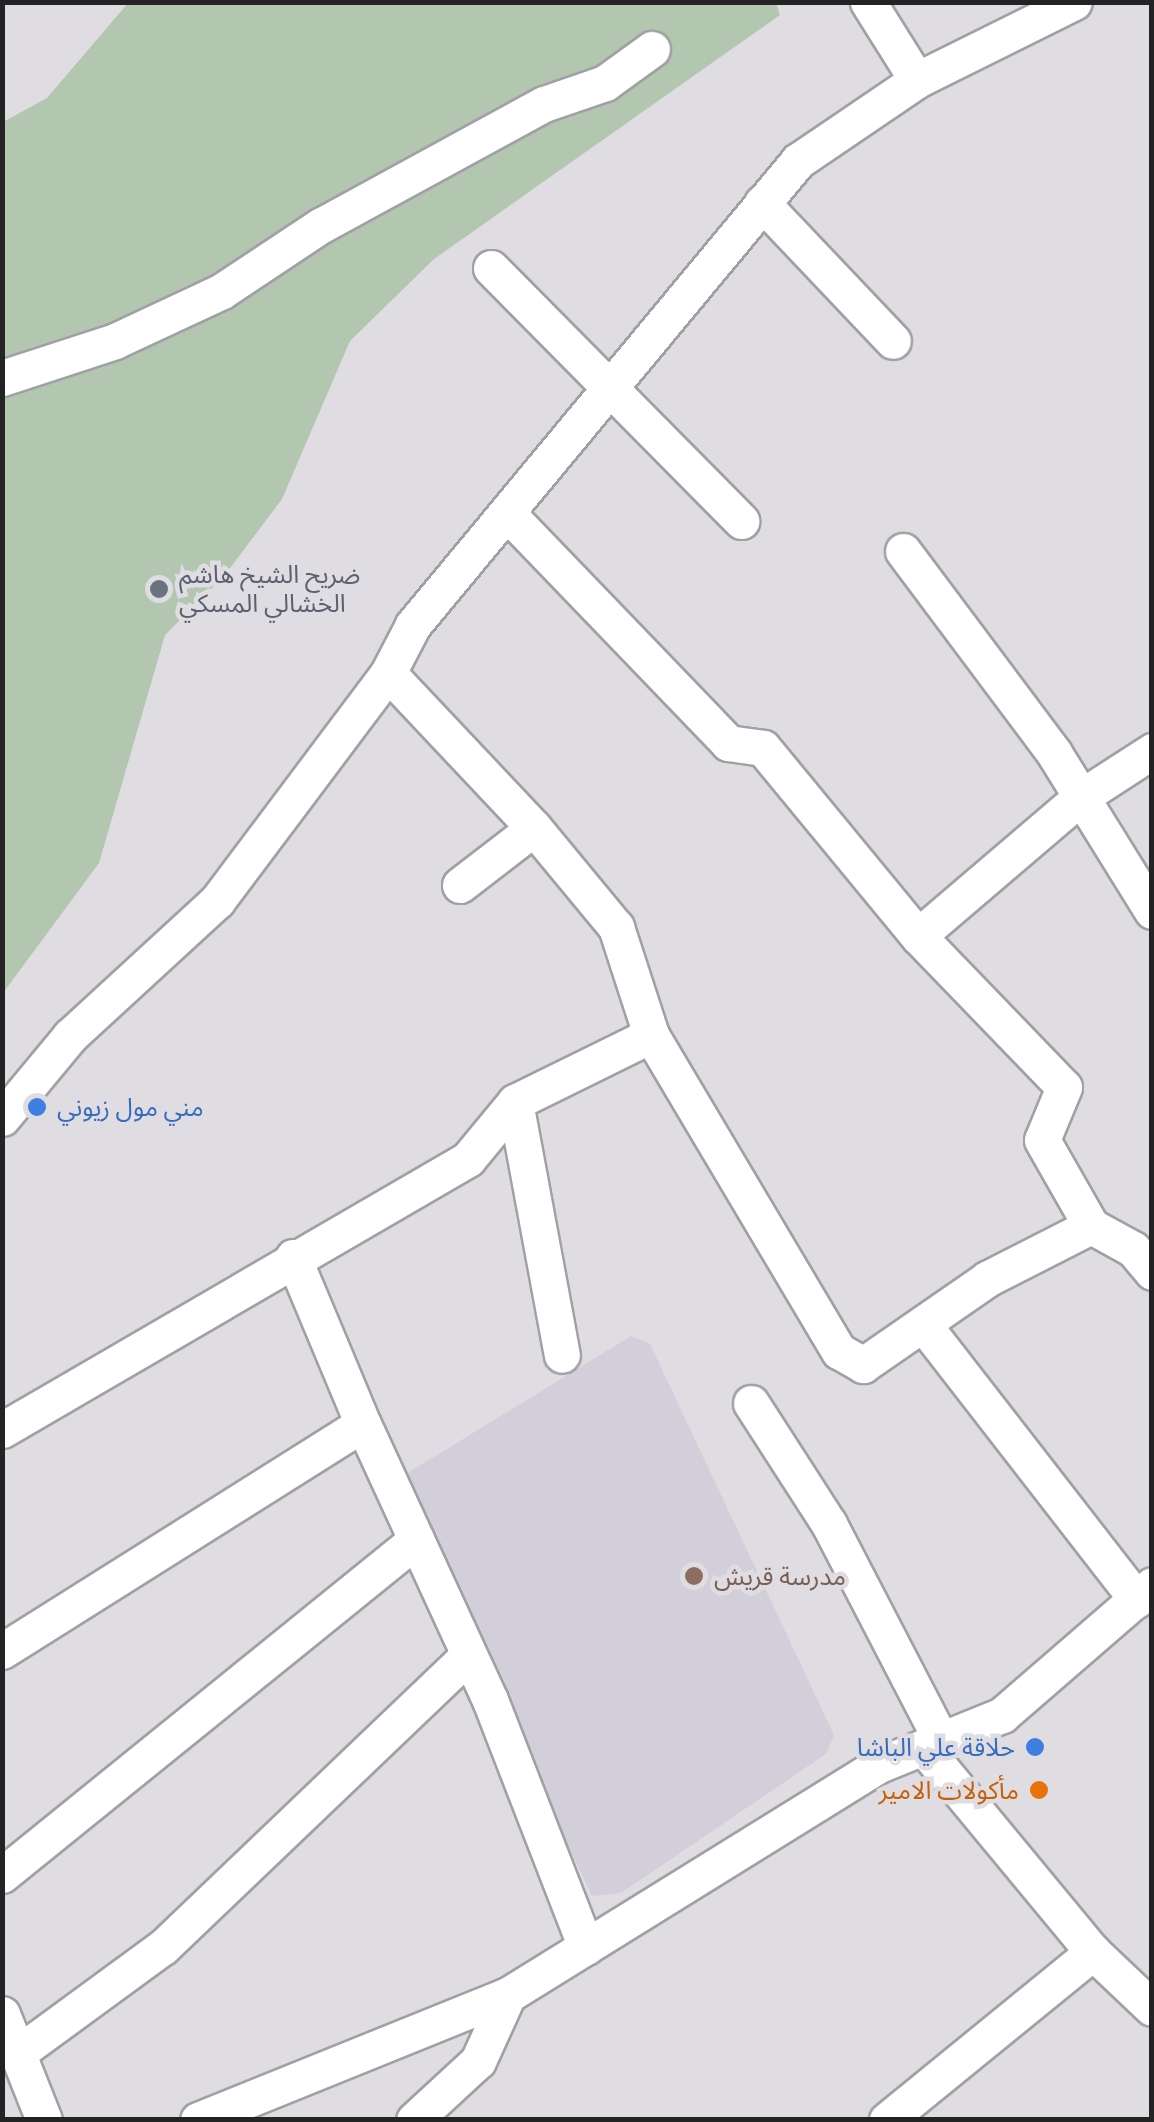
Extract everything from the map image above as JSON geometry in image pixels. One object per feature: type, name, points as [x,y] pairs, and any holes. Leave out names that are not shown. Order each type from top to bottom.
[{"type":"street","points":[[868,2],[917,80]]},
{"type":"street","points":[[2,1118],[70,1036],[217,901],[388,674],[413,625],[798,162],[917,80],[1074,2]]},
{"type":"street","points":[[2,378],[115,341],[222,291],[336,217],[544,104],[604,83],[652,48]]},
{"type":"street","points":[[762,203],[893,341]]},
{"type":"street","points":[[492,268],[741,521]]},
{"type":"street","points":[[508,514],[728,743],[763,748],[918,936],[1064,1087],[1042,1140],[1091,1226],[1133,1249],[1152,1272]]},
{"type":"street","points":[[903,551],[1081,797],[1152,911]]},
{"type":"street","points":[[388,674],[534,828],[616,926],[651,1034],[839,1350],[863,1365],[987,1279],[1091,1226]]},
{"type":"street","points":[[918,936],[1081,797],[1152,751]]},
{"type":"street","points":[[460,884],[534,828]]},
{"type":"street","points":[[2,1430],[293,1257],[468,1160],[515,1102],[651,1034]]},
{"type":"street","points":[[515,1102],[562,1355]]},
{"type":"street","points":[[293,1257],[468,1656],[586,1948]]},
{"type":"street","points":[[198,2120],[508,1995],[879,1765],[1002,1715],[1144,1592],[923,1324]]},
{"type":"street","points":[[751,1403],[828,1524],[932,1744],[1093,1952],[1152,2008]]},
{"type":"street","points":[[2,1651],[363,1424]]},
{"type":"street","points":[[2,1875],[416,1540]]},
{"type":"street","points":[[18,2053],[162,1947],[468,1656]]},
{"type":"street","points":[[887,2120],[1093,1952]]},
{"type":"street","points":[[414,2120],[478,2061],[508,1995]]},
{"type":"street","points":[[2,2014],[44,2120]]},
{"type":"shaded area","points":[[631,1336],[650,1344],[834,1735],[826,1754],[621,1893],[592,1896],[403,1496],[401,1477]]},
{"type":"green space","points":[[128,3],[776,3],[780,15],[434,259],[350,341],[282,499],[224,576],[165,635],[99,863],[3,993],[3,122],[47,98]]},
{"type":"place","name":"ضريح الشيخ هاشم الخشالي المسكي","points":[[159,589]]},
{"type":"place","name":"مني مول زيوني","points":[[37,1107]]},
{"type":"place","name":"مدرسة قريش","points":[[694,1576]]},
{"type":"place","name":"حلاقة علي الباشا","points":[[1035,1747]]},
{"type":"place","name":"مأكولات الامير","points":[[1039,1790]]}]
